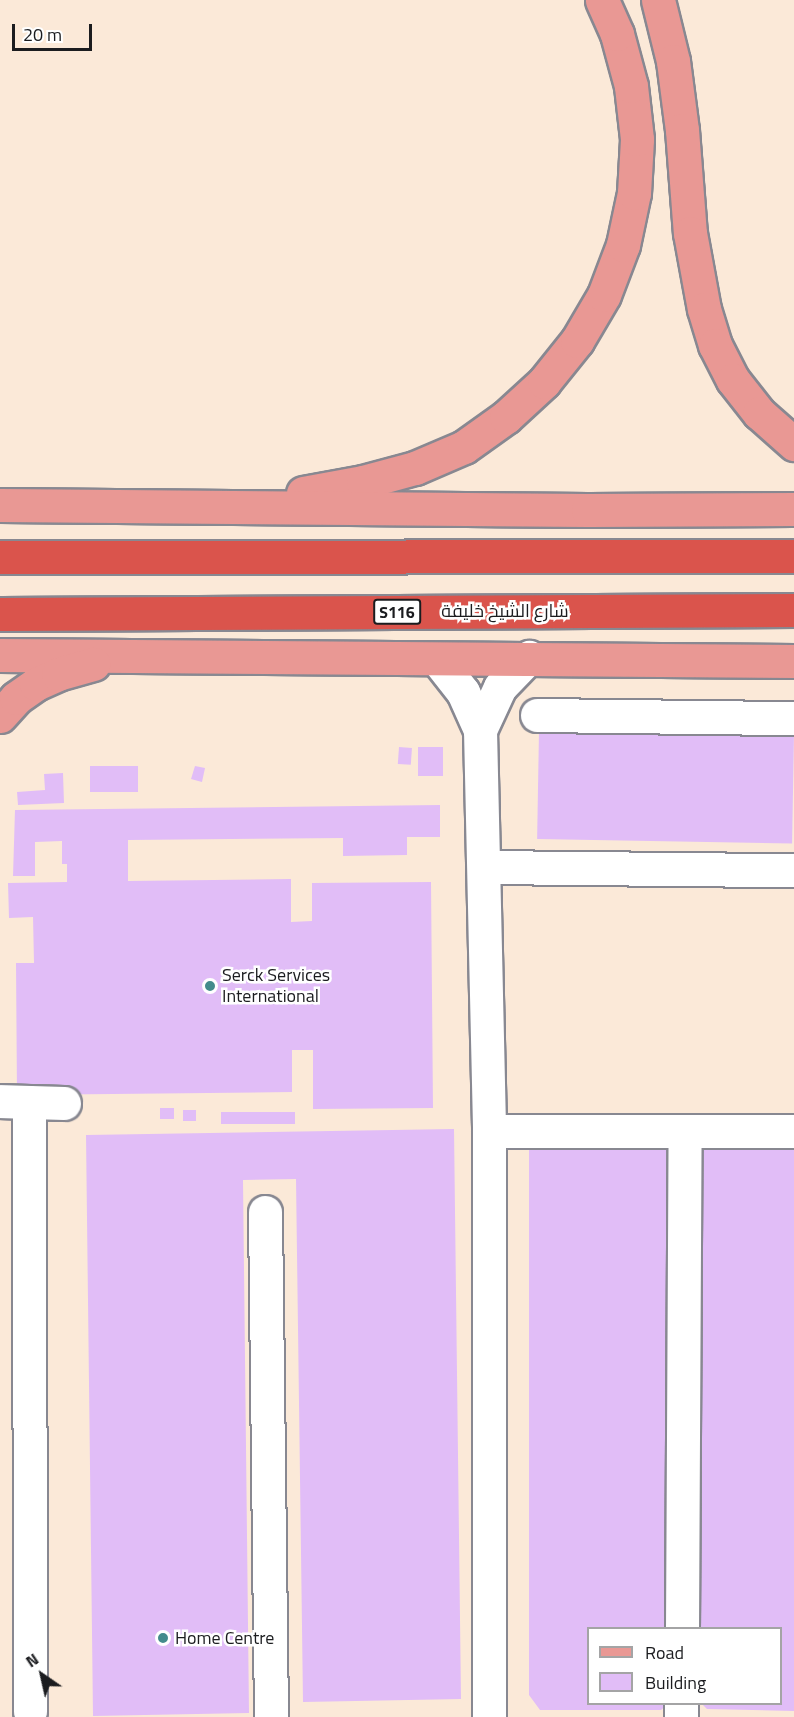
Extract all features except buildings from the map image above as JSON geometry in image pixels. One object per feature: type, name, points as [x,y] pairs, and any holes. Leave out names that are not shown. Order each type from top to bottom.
[{"type":"highway","points":[[0,557],[794,556]]},
{"type":"highway","name":"شارع الشيخ خليفة","points":[[0,614],[794,610]]},
{"type":"main road","points":[[243,507],[279,497],[363,482],[405,471],[464,447],[506,417],[544,382],[577,341],[608,285],[623,245],[634,193],[637,139],[631,86],[616,34],[602,0]]},
{"type":"main road","points":[[658,0],[673,62],[682,130],[690,233],[704,309],[715,345],[733,380],[759,413],[794,444]]},
{"type":"main road","points":[[0,505],[794,509]]},
{"type":"main road","points":[[0,655],[154,654],[437,659],[529,657],[794,662]]},
{"type":"main road","points":[[0,716],[16,698],[36,684],[58,674],[81,667],[154,654]]},
{"type":"street","points":[[480,730],[500,687],[529,657]]},
{"type":"street","points":[[437,659],[463,692],[480,730],[485,867],[489,1131],[489,1717]]},
{"type":"street","points":[[537,715],[794,718]]},
{"type":"street","points":[[485,867],[794,870]]},
{"type":"street","points":[[30,1711],[15,1102],[64,1102]]},
{"type":"street","points":[[489,1131],[794,1131]]},
{"type":"street","points":[[682,1627],[685,1131]]},
{"type":"street","points":[[265,1212],[271,1717]]},
{"type":"shaded area","points":[[0,0],[794,0],[794,1717],[0,1717]]},
{"type":"place","name":"Serck Services International","points":[[210,986]]},
{"type":"place","name":"Home Centre","points":[[163,1638]]}]
